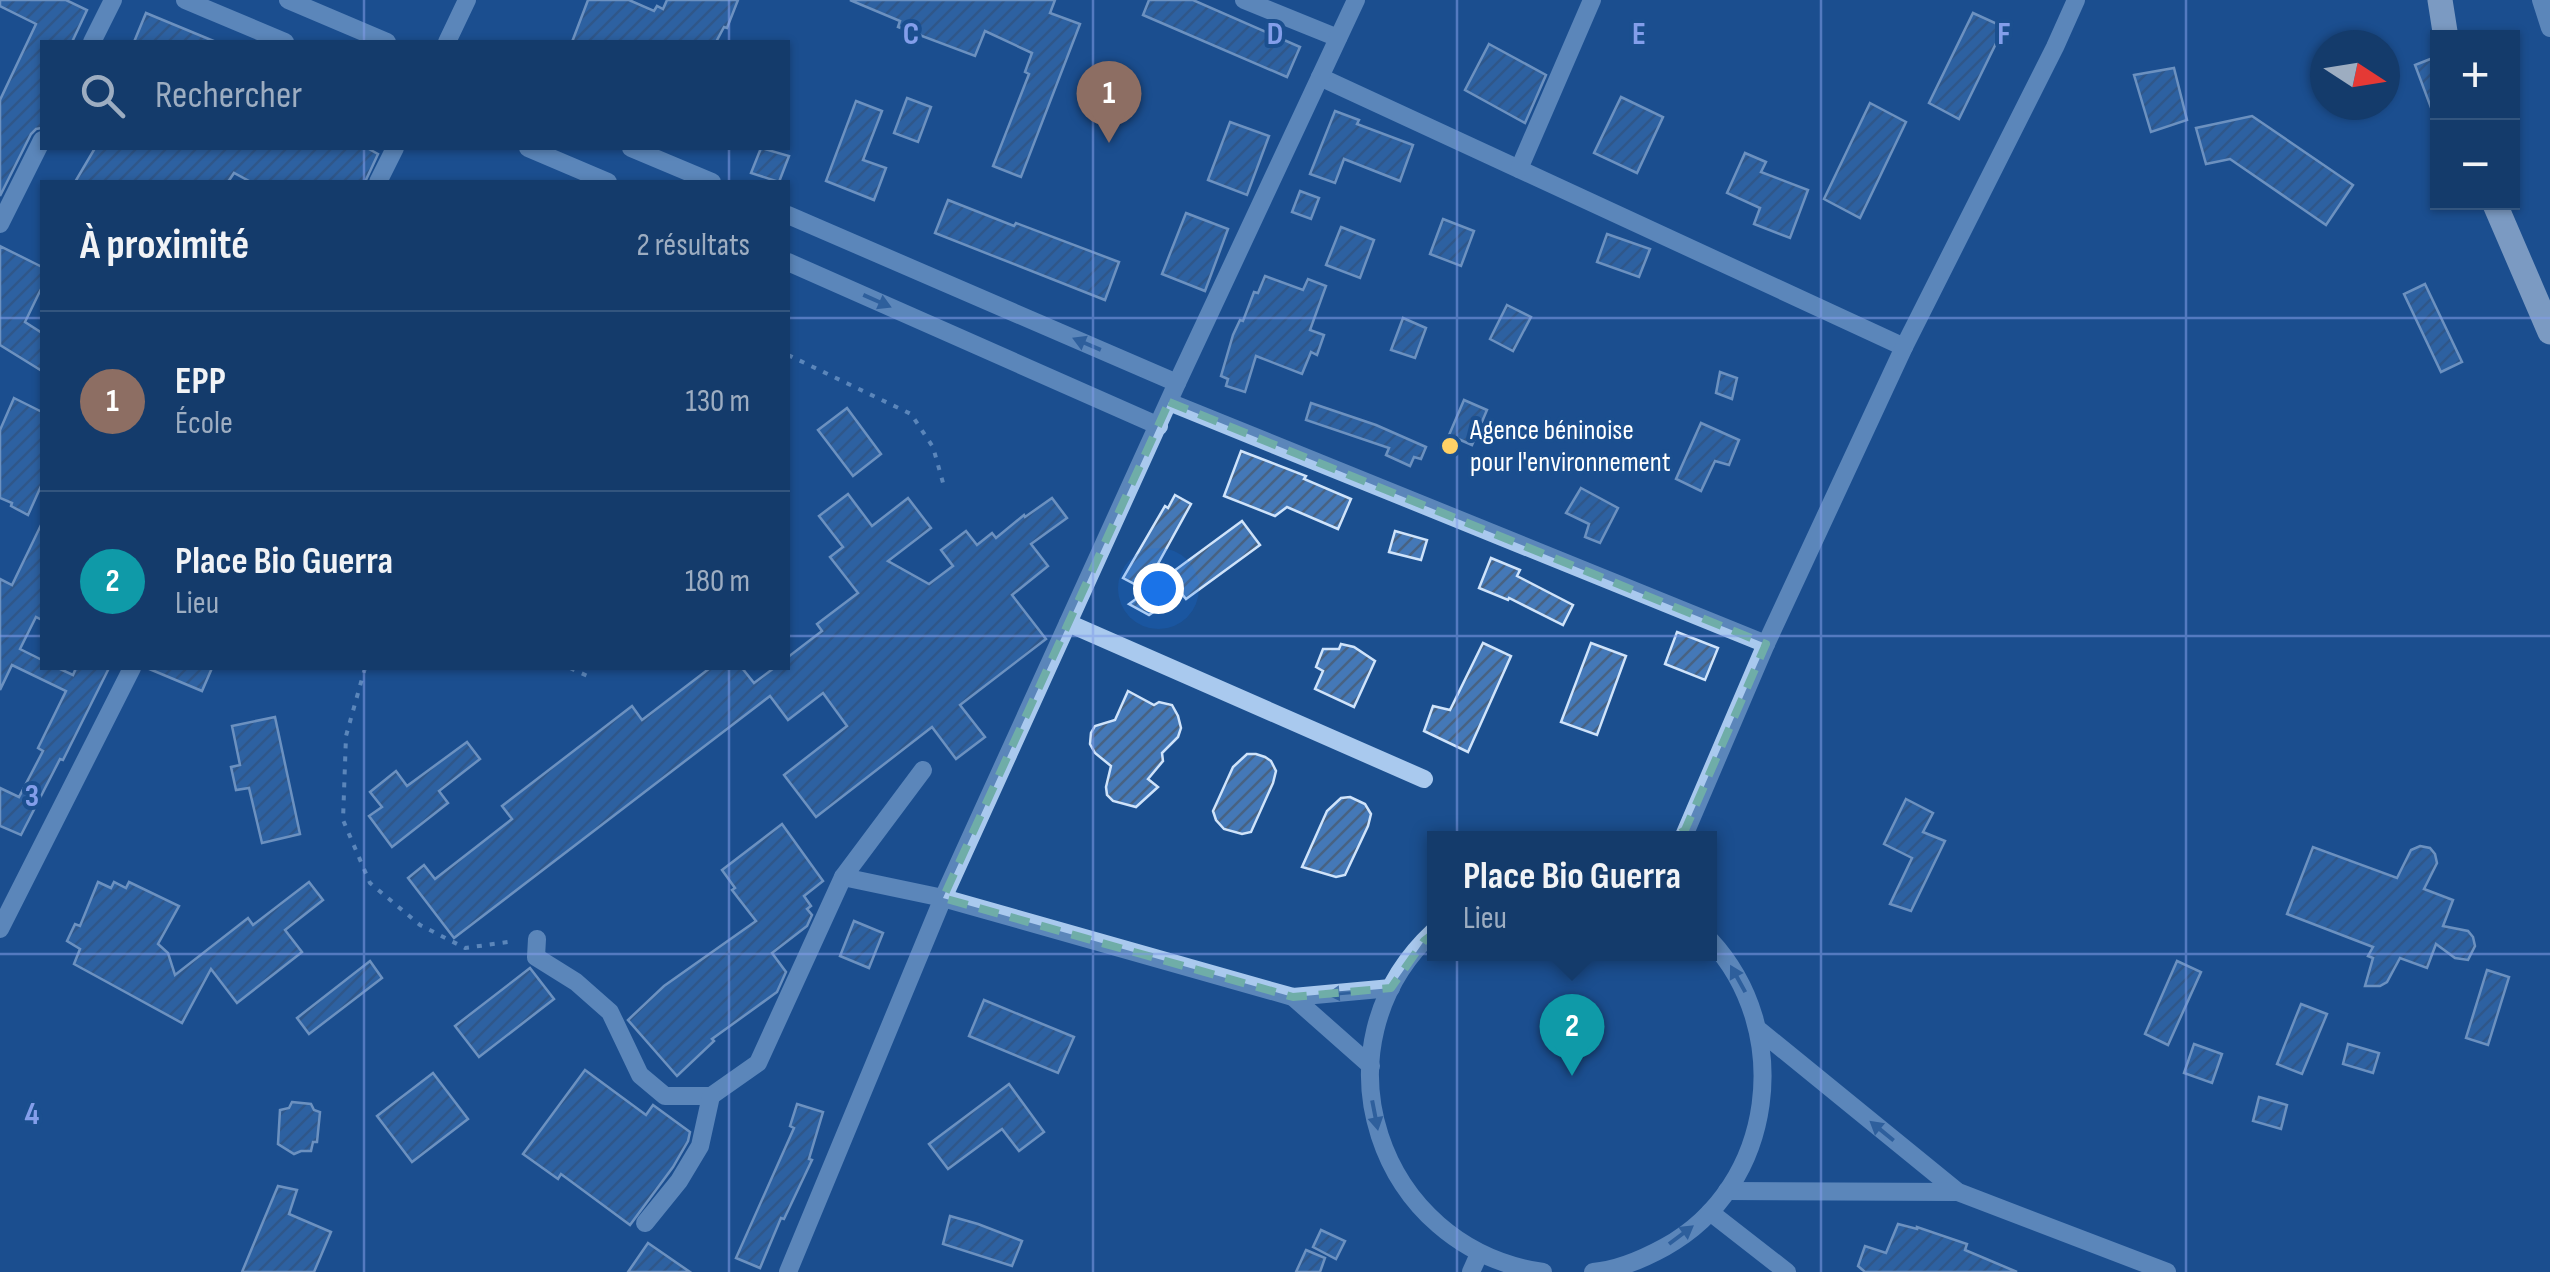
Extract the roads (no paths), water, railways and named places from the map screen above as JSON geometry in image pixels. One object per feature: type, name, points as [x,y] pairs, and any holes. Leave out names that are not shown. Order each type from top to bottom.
[{"type":"main road","points":[[2440,0],[2445,30]]},
{"type":"main road","points":[[2497,210],[2550,332]]},
{"type":"street","points":[[93,40],[113,0]]},
{"type":"street","points":[[184,0],[280,40]]},
{"type":"street","points":[[288,0],[382,40]]},
{"type":"street","points":[[448,40],[467,0]]},
{"type":"street","points":[[1244,0],[1338,38]]},
{"type":"street","points":[[788,1272],[942,898],[1356,0]]},
{"type":"street","points":[[1519,170],[1592,0]]},
{"type":"street","points":[[1683,831],[1904,347],[2076,0]]},
{"type":"street","points":[[2541,0],[2550,28]]},
{"type":"street","points":[[1320,77],[1904,347]]},
{"type":"street","points":[[0,224],[40,144]]},
{"type":"street","points":[[379,180],[394,150]]},
{"type":"street","points":[[533,150],[603,180]]},
{"type":"street","points":[[636,150],[707,180]]},
{"type":"street","points":[[790,216],[1177,383]]},
{"type":"street","points":[[790,263],[1159,426]]},
{"type":"street","points":[[1168,402],[1766,644]]},
{"type":"street","points":[[1068,623],[1424,779]]},
{"type":"street","points":[[0,929],[131,670]]},
{"type":"street","points":[[536,939],[536,956],[576,982],[610,1012],[640,1075],[665,1096],[711,1096],[758,1063],[843,876],[923,770]]},
{"type":"street","points":[[843,876],[942,898],[1293,997],[1391,988]]},
{"type":"street","points":[[1427,940],[1391,988],[1374,1039],[1371,1089],[1379,1134],[1397,1176],[1424,1213],[1479,1254],[1543,1272]]},
{"type":"street","points":[[1593,1272],[1642,1260],[1678,1240],[1727,1191],[1753,1141],[1760,1114],[1763,1058],[1759,1030],[1741,983],[1717,949]]},
{"type":"street","points":[[1293,997],[1371,1066]]},
{"type":"street","points":[[1759,1030],[1958,1192],[2167,1272]]},
{"type":"street","points":[[645,1223],[679,1181],[700,1146],[711,1096]]},
{"type":"street","points":[[1727,1191],[1958,1192]]},
{"type":"street","points":[[1710,1212],[1787,1272]]},
{"type":"street","points":[[1470,1272],[1479,1254]]},
{"type":"place","name":"EPP","points":[[1109,143]]},
{"type":"place","name":"Agence béninoise pour l'environnement","points":[[1450,446]]},
{"type":"place","name":"Place Bio Guerra","points":[[1572,1076]]}]
